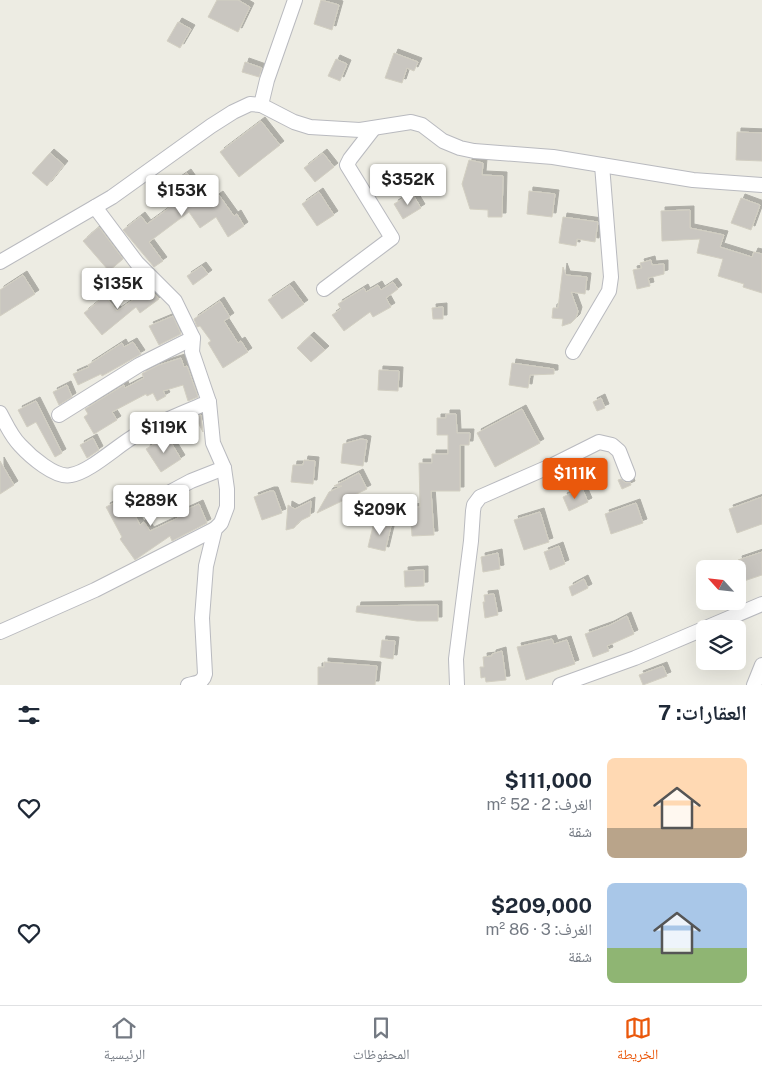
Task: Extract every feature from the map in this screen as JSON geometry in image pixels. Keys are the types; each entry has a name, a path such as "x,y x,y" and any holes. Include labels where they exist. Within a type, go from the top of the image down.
{"street":[{"path":"261,105 266,80 295,0"},
{"path":"0,262 112,197 211,126 250,104 261,105 294,122 310,127 360,130 411,122 422,125 443,141 474,151 552,157 693,180 762,185"},
{"path":"324,289 392,238 347,165 374,128"},
{"path":"573,352 608,291 611,277 602,165"},
{"path":"0,632 95,590 215,529 221,523 226,506 227,489 224,468 214,443 209,402 192,352 193,338 175,300 138,263 94,207"},
{"path":"59,415 139,365 193,338"},
{"path":"0,413 10,432 20,445 57,474 69,476 78,473 136,435 209,402"},
{"path":"457,685 456,659 473,511 474,505 480,497 554,465 599,442 612,445 619,452 628,474"},
{"path":"161,497 191,481 224,468"},
{"path":"188,685 200,682 204,679 205,674 202,618 206,566 215,529"},
{"path":"560,685 635,658 762,604"},
{"path":"754,685 762,664"}],"building":[{"path":"217,0 238,0 250,7 238,32 208,17"},
{"path":"321,0 339,5 332,30 314,24"},
{"path":"178,22 191,29 180,48 167,41"},
{"path":"394,53 418,62 414,71 407,68 402,83 385,78"},
{"path":"336,59 347,64 340,81 328,76"},
{"path":"245,62 262,68 259,77 242,72"},
{"path":"261,121 280,145 239,177 220,152"},
{"path":"737,132 762,133 762,161 736,160"},
{"path":"50,153 64,165 47,186 32,173"},
{"path":"323,153 334,167 315,182 304,168"},
{"path":"469,160 483,163 482,175 503,176 502,217 488,217 488,210 470,209 462,184"},
{"path":"187,173 208,203 219,195 234,216 237,214 244,226 228,237 216,217 200,228 189,212 149,242 163,261 154,267 123,230 141,216 147,224 180,200 170,185"},
{"path":"529,191 555,194 552,217 527,214"},
{"path":"319,192 334,215 317,226 302,204"},
{"path":"412,193 421,208 403,219 394,204"},
{"path":"741,198 760,205 751,230 731,223"},
{"path":"690,210 690,228 724,235 720,247 752,257 754,252 762,254 762,293 743,287 744,284 718,276 723,259 697,253 700,239 662,241 661,211"},
{"path":"563,217 598,222 595,242 577,239 576,246 559,243"},
{"path":"99,227 123,259 109,271 83,241"},
{"path":"651,260 652,265 664,264 664,274 648,278 650,286 637,289 633,270 642,268 640,263"},
{"path":"202,266 208,274 193,285 187,276"},
{"path":"563,267 566,275 587,277 585,294 571,292 578,311 576,318 571,323 562,326 563,319 552,318 553,308 558,308"},
{"path":"23,275 35,294 0,316 0,290"},
{"path":"142,281 159,299 140,313 136,307 102,335 84,313 105,296 117,311 143,293 137,284"},
{"path":"393,282 398,289 386,298 391,307 373,317 370,312 344,331 332,315 341,309 338,304 364,288 366,292 378,285 381,290"},
{"path":"290,285 304,304 282,319 268,300"},
{"path":"220,301 230,317 224,321 238,343 241,341 248,352 223,368 208,343 211,341 200,326 197,327 194,319"},
{"path":"443,307 443,319 433,319 432,308"},
{"path":"173,316 181,334 159,345 149,326"},
{"path":"310,336 325,350 311,362 297,348"},
{"path":"133,342 141,354 102,376 101,374 78,385 73,374 89,367 88,365 122,343 124,347"},
{"path":"181,358 184,367 187,366 198,397 188,401 183,385 163,391 166,396 157,401 153,393 147,396 146,394 112,412 117,420 94,434 84,417 88,414 85,409 124,385 125,388 144,378 143,373 159,365"},
{"path":"512,363 554,369 554,374 530,375 528,388 509,385"},
{"path":"379,370 399,371 398,391 378,390"},
{"path":"67,385 72,397 59,405 53,392"},
{"path":"601,398 605,408 597,411 593,402"},
{"path":"36,401 62,453 55,457 36,422 27,427 18,410"},
{"path":"522,409 540,443 495,467 477,433"},
{"path":"446,414 456,414 457,433 470,433 469,445 460,445 460,491 431,491 434,535 412,536 410,508 420,507 419,463 432,463 432,454 448,454 448,435 437,435 437,418 446,418"},
{"path":"201,415 203,432 195,417"},
{"path":"167,436 181,459 161,472 146,449"},
{"path":"93,438 99,450 87,458 80,445"},
{"path":"361,439 367,440 363,466 341,463 343,444"},
{"path":"304,460 315,461 313,484 291,482 293,465 303,465"},
{"path":"0,461 14,485 0,494"},
{"path":"359,473 367,489 317,513 329,492 342,486 334,486"},
{"path":"621,479 626,483 630,482 631,485 622,489 618,480"},
{"path":"582,488 588,502 569,511 563,497"},
{"path":"274,491 282,513 262,520 254,497"},
{"path":"125,497 140,525 144,522 150,531 178,518 177,514 199,504 207,523 172,541 170,536 135,560 120,539 122,537 106,507"},
{"path":"762,497 762,524 737,533 729,509"},
{"path":"311,501 310,516 300,521 294,528 286,530 288,505 295,509"},
{"path":"636,503 643,523 611,534 605,514"},
{"path":"540,512 549,542 524,550 514,520"},
{"path":"374,522 391,526 385,551 368,547"},
{"path":"559,546 565,564 550,570 544,552"},
{"path":"762,552 762,575 746,580 746,560 738,560"},
{"path":"498,553 500,569 483,572 481,557"},
{"path":"424,570 424,586 405,587 404,571"},
{"path":"584,579 588,588 572,596 569,587"},
{"path":"494,594 498,615 485,618 484,595"},
{"path":"438,605 438,621 417,621 356,612 357,606"},
{"path":"627,616 634,634 607,646 609,651 593,657 585,634 610,625"},
{"path":"552,639 554,644 567,640 575,664 526,680 517,647"},
{"path":"382,640 395,641 393,659 380,657"},
{"path":"502,651 506,680 486,682 485,677 481,678 480,667 484,667 483,657 492,656 492,654"},
{"path":"324,662 377,666 375,685 318,685 318,667 324,667"},
{"path":"663,666 667,676 643,685 639,675"}]}
